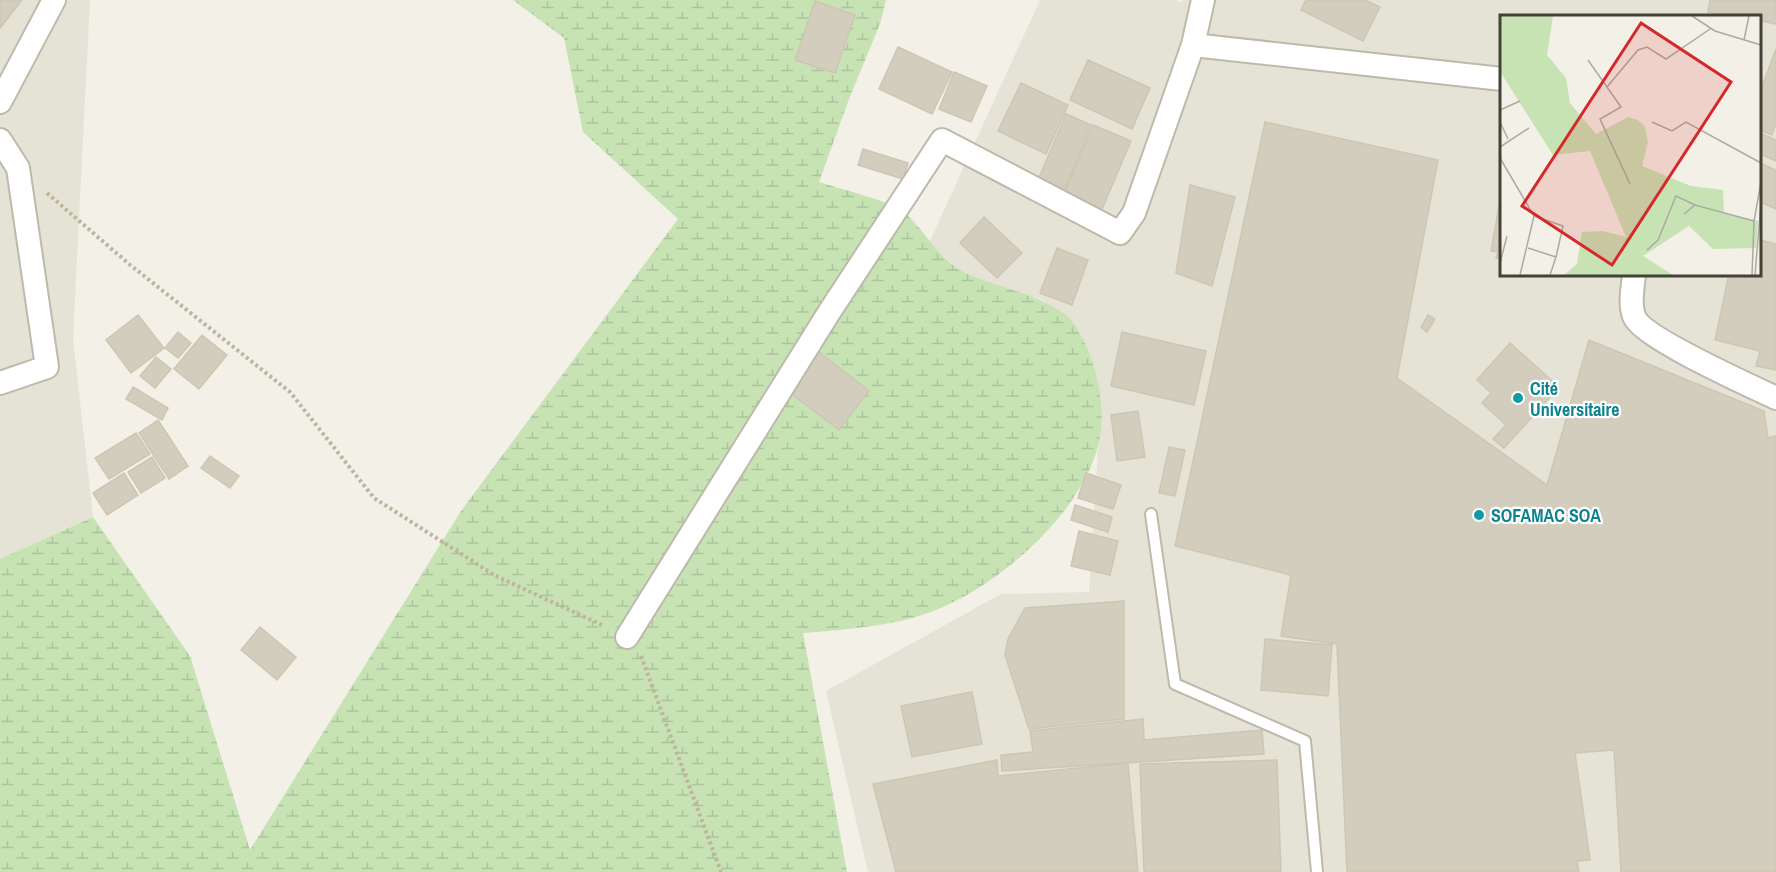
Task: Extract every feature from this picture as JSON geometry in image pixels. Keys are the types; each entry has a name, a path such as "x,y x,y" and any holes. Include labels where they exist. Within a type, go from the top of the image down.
{"street":[{"path":"0,102 54,0"},
{"path":"627,637 828,314 942,140 1120,233 1134,213 1193,45 1203,0"},
{"path":"1193,45 1500,79"},
{"path":"0,140 18,168 47,367 0,383"},
{"path":"1634,276 1634,317 1643,328 1715,369 1776,398"}],"lane":[{"path":"1151,514 1175,684 1305,741 1317,872"}],"path":[{"path":"18,168 129,264 290,392 374,498 494,575 627,637 643,658 721,872"}],"shaded area":[{"path":"0,0 90,0 73,339 93,517 0,559"},
{"path":"1040,0 1176,0 1182,3 1183,0 1776,0 1776,872 868,872 826,691 1001,594 1089,592 1101,403 1092,362 1074,323 1042,300 1000,287 959,270 929,243"}],"green space":[{"path":"513,0 886,0 880,24 849,99 819,182 895,206 909,216 937,250 962,271 1054,307 1075,325 1089,352 1094,368 1102,416 1098,446 1088,472 1073,498 1054,524 1006,569 954,602 928,613 899,621 867,627 803,633 847,872 0,872 0,559 93,517 190,656 250,850 461,511 678,219 583,132 564,38"}],"building":[{"path":"0,0 22,0 0,28"},
{"path":"1306,0 1365,0 1380,7 1363,41 1301,10"},
{"path":"1710,0 1776,0 1776,24 1761,21 1761,15 1726,15 1708,12"},
{"path":"815,1 855,15 835,73 795,60"},
{"path":"898,47 952,72 932,114 879,89"},
{"path":"1776,49 1776,123 1772,135 1761,130 1761,89"},
{"path":"1088,60 1150,88 1132,129 1070,100"},
{"path":"954,72 987,86 971,122 939,109"},
{"path":"1021,83 1068,105 1046,154 998,131"},
{"path":"1066,114 1091,125 1061,198 1035,187"},
{"name":"SOFAMAC SOA","path":"1265,122 1438,160 1397,378 1547,485 1589,340 1764,411 1768,438 1776,436 1776,872 1621,872 1614,750 1575,753 1590,860 1577,861 1579,872 1347,872 1337,644 1281,636 1291,575 1175,546"},
{"path":"1093,125 1131,141 1100,214 1063,197"},
{"path":"1761,133 1776,140 1776,161 1761,154"},
{"path":"863,149 908,163 903,179 858,165"},
{"path":"1761,163 1776,170 1776,209 1761,202"},
{"path":"1190,185 1235,197 1212,286 1176,273"},
{"path":"1500,201 1500,259 1496,258 1498,252 1491,251"},
{"path":"984,217 1022,253 997,278 960,243"},
{"path":"1761,240 1776,244 1776,370 1756,366 1760,351 1715,340 1729,276 1761,276"},
{"path":"1057,248 1088,260 1072,305 1040,293"},
{"path":"138,315 164,348 131,373 106,340"},
{"path":"1428,315 1435,319 1427,332 1421,327"},
{"path":"178,332 191,343 178,358 165,348"},
{"path":"1122,332 1206,351 1194,405 1111,386"},
{"path":"202,335 227,355 199,389 174,369"},
{"name":"Cité Universitaire","path":"1510,343 1559,387 1504,448 1493,439 1506,425 1482,403 1491,393 1477,380"},
{"path":"819,352 869,391 839,430 789,392"},
{"path":"156,357 171,369 155,388 140,376"},
{"path":"133,387 168,408 162,420 126,399"},
{"path":"1138,411 1145,457 1117,461 1111,415"},
{"path":"158,420 188,466 169,479 139,433"},
{"path":"136,433 150,454 109,479 95,458"},
{"path":"1169,447 1185,450 1175,496 1159,493"},
{"path":"210,456 239,476 230,488 201,468"},
{"path":"152,457 165,478 141,493 128,472"},
{"path":"124,473 138,495 107,515 93,493"},
{"path":"1086,473 1121,485 1113,509 1078,498"},
{"path":"1075,505 1112,517 1108,532 1071,520"},
{"path":"1079,531 1118,541 1110,575 1071,566"},
{"path":"1124,601 1124,719 1029,729 1005,655 1008,639 1025,608"},
{"path":"260,627 296,657 277,680 241,650"},
{"path":"1265,639 1332,645 1328,696 1261,690"},
{"path":"972,692 982,744 912,757 901,706"},
{"path":"1143,719 1144,740 1262,730 1264,754 1002,771 1001,755 1033,752 1030,731"},
{"path":"997,760 998,776 1128,763 1138,872 896,872 873,784"},
{"path":"1277,760 1281,872 1144,872 1140,764"}],"place":[{"name":"Cité Universitaire","path":"1518,398"},
{"name":"SOFAMAC SOA","path":"1479,515"}]}
